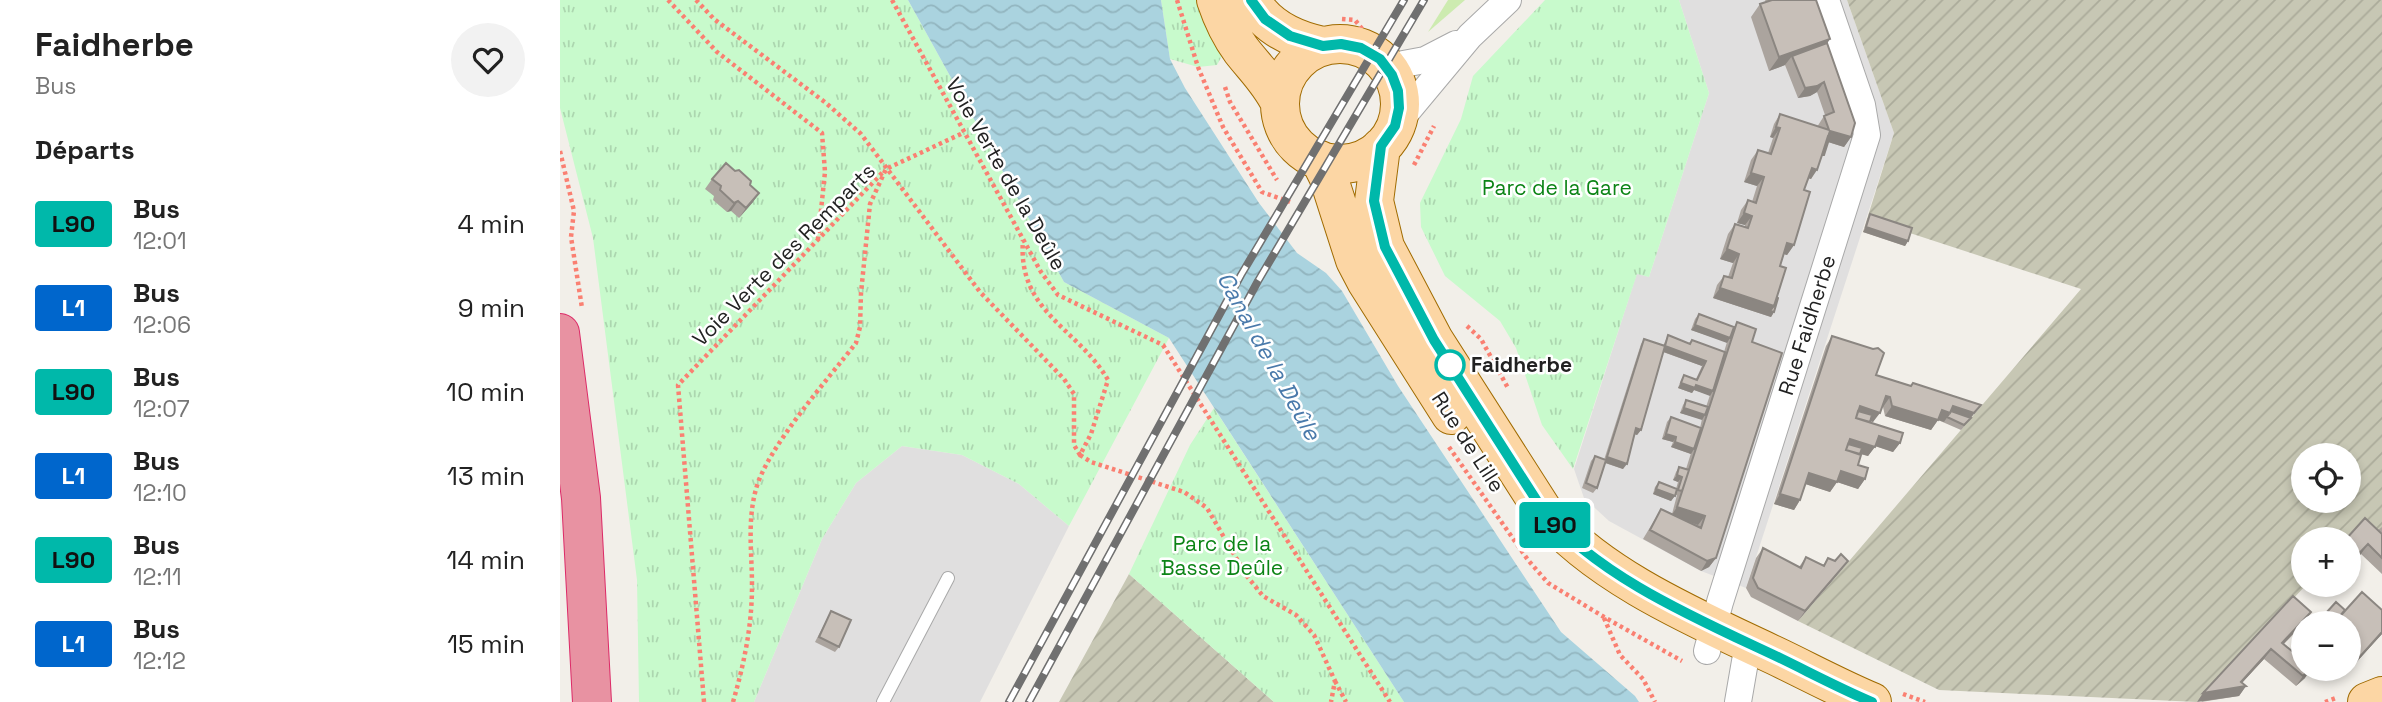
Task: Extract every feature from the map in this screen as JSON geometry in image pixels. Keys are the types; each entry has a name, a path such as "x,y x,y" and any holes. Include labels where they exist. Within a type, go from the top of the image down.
{"highway":[{"path":"560,333 581,498 592,702"}],"main road":[{"path":"1216,0 1239,48 1271,85 1291,138 1304,151 1320,160 1352,162 1368,156 1388,136 1399,100 1396,83 1380,59 1361,48 1341,44 1330,32"},
{"path":"1251,0 1265,19 1297,39 1330,32"},
{"path":"1280,103 1290,72 1330,32"},
{"name":"Rue de Lille","path":"1388,136 1374,201 1391,260 1434,340 1542,509 1557,528 1601,563 1710,638 1743,671 1818,702"},
{"name":"Rue de Lille","path":"1320,160 1328,176 1355,260 1366,281 1539,546 1588,584 1654,624 1710,638"},
{"name":"Rue de Lille","path":"1743,671 1872,702"},
{"path":"2367,702 2382,696"}],"street":[{"path":"1388,136 1470,36 1508,0"},
{"name":"Rue Faidherbe","path":"1710,638 1867,135 1862,105 1826,0"},
{"path":"1387,67 1425,60 1470,36"}],"lane":[{"path":"883,702 947,578"}],"path":[{"path":"668,0 717,52 822,133 825,172 818,240"},
{"path":"696,0 714,19 826,103 862,134 886,169"},
{"name":"Voie Verte de la Deûle","path":"892,0 1041,272 1058,295 1163,345 1390,702"},
{"path":"1177,0 1198,67 1223,127 1262,192 1290,202"},
{"path":"1330,32 1354,20 1366,34"},
{"path":"1226,88 1230,102 1277,180"},
{"path":"1413,167 1434,125"},
{"path":"733,702 744,665 750,627 750,515 757,486 792,426 856,343 860,327 860,293 870,204 886,169 963,133"},
{"name":"Voie Verte des Remparts","path":"704,702 678,384 886,169 980,292 1064,379 1074,394 1074,445 1080,455"},
{"path":"1024,240 1022,260 1034,296 1103,370 1108,380 1091,434 1080,455 1091,462 1184,492 1207,508 1246,575 1263,596 1296,615 1314,635 1346,702"},
{"path":"1443,438 1528,560 1548,583 1646,640"},
{"path":"1604,617 1620,655 1643,679 1655,702"},
{"path":"1331,702 1335,681"}],"shaded area":[{"path":"1679,0 1847,0 1894,133 1746,588 1701,571 1609,521 1584,498 1574,469 1637,273 1649,277 1709,93"},
{"path":"1847,0 2382,0 2382,549 2361,527 2291,527 2291,597 2295,597 2197,702 1939,690 1798,621 2081,289 1867,219 1894,133"},
{"path":"902,446 962,455 1019,484 1069,526 980,702 754,702 822,539 856,483"},
{"path":"1129,574 1274,702 1059,702"}],"green space":[{"path":"560,0 908,0 1064,282 1169,338 1069,526 1019,484 962,455 902,446 856,483 822,539 754,702 639,702 637,580 593,238 560,108"},
{"path":"1161,0 1205,0 1224,52 1217,65 1198,67 1170,59"},
{"path":"1448,0 1465,0 1428,32"},
{"name":"Parc de la Gare","path":"1545,0 1679,0 1709,93 1649,277 1637,274 1573,469 1542,425 1516,348 1500,321 1445,276 1421,227 1420,203 1461,119 1473,76"},
{"name":"Parc de la Basse Deûle","path":"1214,408 1404,702 1274,702 1129,574 1190,445"}],"water":[{"name":"Canal de la Deûle","path":"908,0 1161,0 1170,59 1185,88 1259,203 1297,253 1326,273 1342,291 1398,386 1561,632 1639,702 1404,702 1169,338 1064,282"}],"building":[{"path":"1772,0 1816,0 1830,39 1779,57 1760,4"},
{"path":"1827,43 1855,123 1851,137 1830,131 1817,170 1812,168 1804,190 1810,192 1794,245 1787,243 1780,266 1786,268 1774,306 1720,288 1724,276 1732,278 1739,254 1727,249 1735,224 1748,228 1752,216 1744,213 1748,200 1756,203 1764,177 1751,173 1758,150 1771,154 1780,128 1776,127 1780,114 1829,130 1824,116 1834,112 1824,82 1805,88 1792,56"},
{"path":"1828,136 1830,136 1822,155"},
{"path":"726,163 735,171 739,170 759,193 746,208 738,201 734,203 712,179"},
{"path":"1870,214 1912,228 1908,241 1866,227"},
{"path":"1699,314 1734,327 1730,338 1695,325"},
{"path":"1737,322 1756,329 1752,342 1782,353 1716,558 1707,561 1650,530 1661,509 1701,528 1705,516 1677,507"},
{"path":"1668,335 1690,344 1692,340 1725,352 1713,391 1681,383 1684,375 1697,380 1706,361 1665,346"},
{"path":"1832,336 1873,349 1878,348 1884,353 1876,375 1911,386 1913,383 1981,405 1974,413 1953,406 1950,413 1942,410 1938,420 1892,406 1890,397 1886,396 1880,413 1860,406 1856,418 1903,433 1900,443 1879,436 1875,447 1850,439 1846,450 1861,455 1858,465 1868,468 1865,479 1841,471 1837,482 1809,473 1800,500 1780,494"},
{"path":"1644,339 1665,346 1641,430 1636,428 1627,464 1607,457"},
{"path":"1686,400 1708,407 1705,415 1684,408"},
{"path":"1858,411 1872,415 1870,422 1856,418"},
{"path":"1951,411 1971,418 1964,425 1947,417"},
{"path":"1671,417 1701,428 1694,449 1675,442 1676,437 1666,434"},
{"path":"1848,444 1862,448 1860,454 1846,450"},
{"path":"1595,456 1606,460 1597,488 1586,483"},
{"path":"1679,467 1689,470 1682,491 1678,490 1682,477 1677,475"},
{"path":"1659,482 1677,489 1675,496 1656,489"},
{"path":"2365,518 2382,534 2382,558 2368,544 2361,551 2361,527 2357,527"},
{"path":"1763,548 1801,568 1806,557 1824,566 1828,558 1835,561 1841,554 1848,561 1805,611 1758,588 1753,578"},
{"path":"2361,593 2382,610 2382,632 2361,656 2361,611 2345,611 2357,597 2361,597"},
{"path":"2292,597 2310,611 2291,611 2291,633 2282,643 2291,650 2291,666 2271,649 2241,682 2246,686 2203,693"},
{"path":"2336,602 2345,610 2344,611 2328,611"},
{"path":"831,611 851,620 839,647 819,637"}],"railway":[{"path":"1009,702 1241,275 1404,0"},
{"path":"1029,702 1258,281 1424,0"}],"bus line":[{"name":"L90","path":"1251,0 1265,19 1290,36 1323,46 1341,44 1361,48 1380,59 1392,75 1398,91 1398,117 1390,137 1381,146 1374,201 1385,247 1434,340 1542,509 1557,528 1601,563 1649,592 1748,644 1872,702"}],"place":[{"name":"Faidherbe","path":"1450,365"}]}
